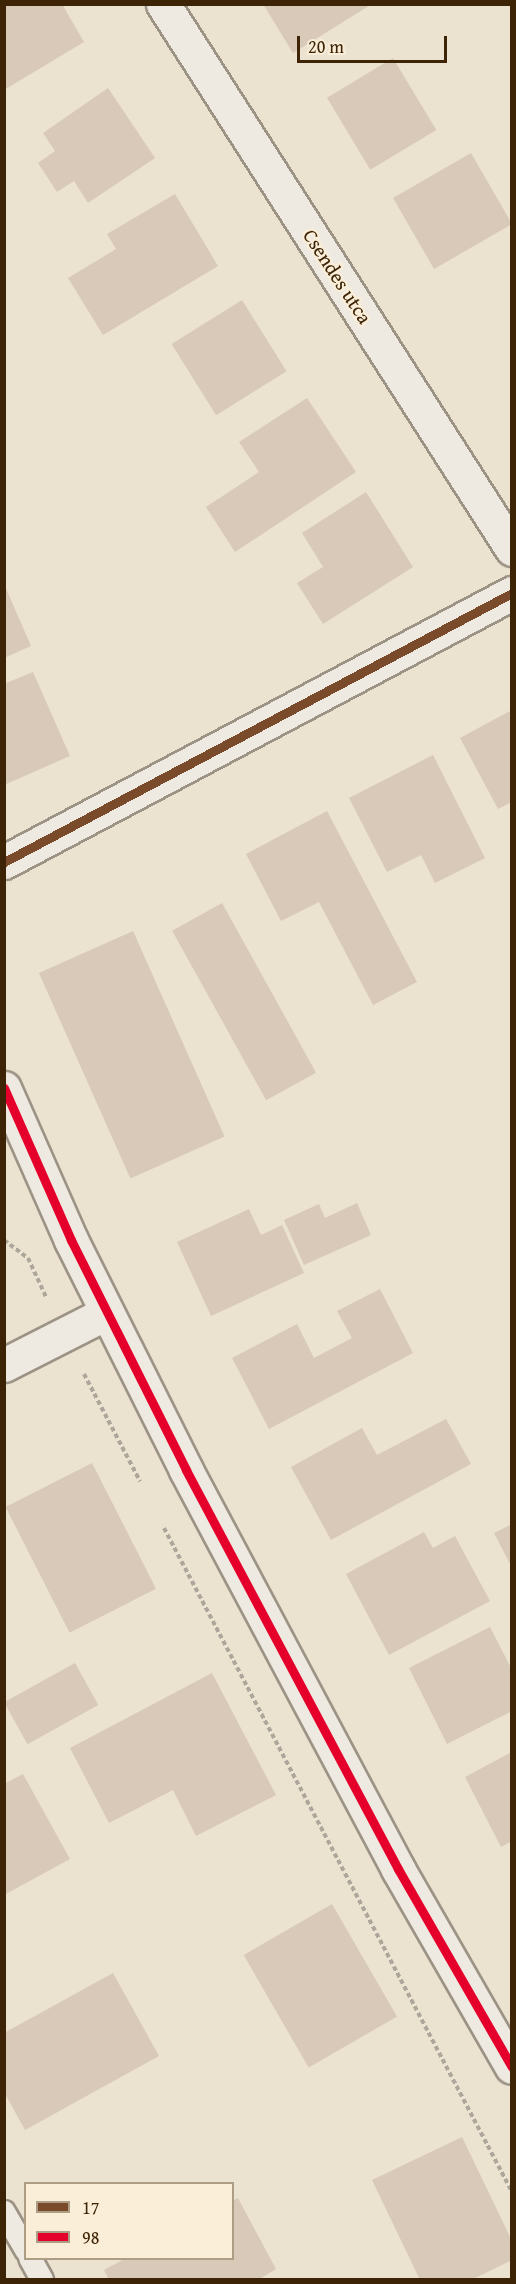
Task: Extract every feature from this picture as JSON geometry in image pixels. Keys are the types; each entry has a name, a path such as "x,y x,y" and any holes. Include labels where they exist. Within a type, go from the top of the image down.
{"street":[{"name":"Csendes utca","path":"163,4 512,549"},
{"path":"4,862 512,593"},
{"path":"4,1088 106,1313 398,1869 512,2067"},
{"path":"4,1365 106,1313"}],"lane":[{"path":"4,2212 24,2247"},
{"path":"31,2260 42,2280"}],"path":[{"path":"4,1240 28,1258 63,1335 146,1494"},
{"path":"158,1515 512,2192"}],"building":[{"path":"4,4 62,4 84,42 4,90"},
{"path":"263,4 372,4 293,53"},
{"path":"393,58 436,130 370,170 327,98"},
{"path":"108,88 155,158 88,203 74,181 57,192 38,163 55,151 43,133"},
{"path":"471,153 512,224 434,269 393,198"},
{"path":"175,194 218,266 103,335 68,278 116,249 107,234"},
{"path":"242,300 287,371 216,415 172,344"},
{"path":"307,398 356,472 235,552 206,507 259,472 239,442"},
{"path":"366,492 413,567 323,624 297,583 323,567 302,533"},
{"path":"4,584 31,646 4,658"},
{"path":"33,672 70,756 4,785 4,684"},
{"path":"512,710 512,802 498,809 460,738"},
{"path":"433,755 485,858 435,883 421,855 387,872 349,798"},
{"path":"327,811 417,982 373,1005 319,902 281,921 246,854"},
{"path":"222,903 316,1073 266,1100 172,931"},
{"path":"133,931 225,1137 130,1178 39,973"},
{"path":"357,1203 371,1235 304,1265 284,1220 319,1204 325,1218"},
{"path":"249,1209 261,1235 282,1225 304,1273 211,1316 177,1242"},
{"path":"380,1289 413,1353 269,1429 232,1358 297,1324 314,1358 352,1338 337,1311"},
{"path":"446,1419 471,1464 331,1540 291,1467 362,1428 377,1455"},
{"path":"92,1463 156,1589 70,1633 6,1507"},
{"path":"512,1524 512,1568 494,1533"},
{"path":"424,1532 433,1548 455,1536 490,1601 389,1655 346,1574"},
{"path":"490,1627 512,1670 512,1711 447,1744 409,1668"},
{"path":"75,1663 98,1705 27,1744 4,1702"},
{"path":"212,1673 276,1795 196,1836 173,1790 109,1823 70,1748"},
{"path":"512,1752 512,1841 501,1847 465,1777"},
{"path":"23,1774 70,1859 4,1895 4,1784"},
{"path":"332,1904 397,2017 309,2068 244,1955"},
{"path":"113,1973 159,2056 25,2130 4,2092 4,2033"},
{"path":"462,2137 512,2241 512,2260 471,2280 420,2280 372,2180"},
{"path":"238,2198 276,2269 258,2280 109,2280 104,2270 122,2260 234,2260 234,2200"}],"transit line":[{"name":"17","path":"4,862 512,593"},
{"name":"98","path":"4,1088 71,1240 186,1470 398,1869 512,2067"}]}
